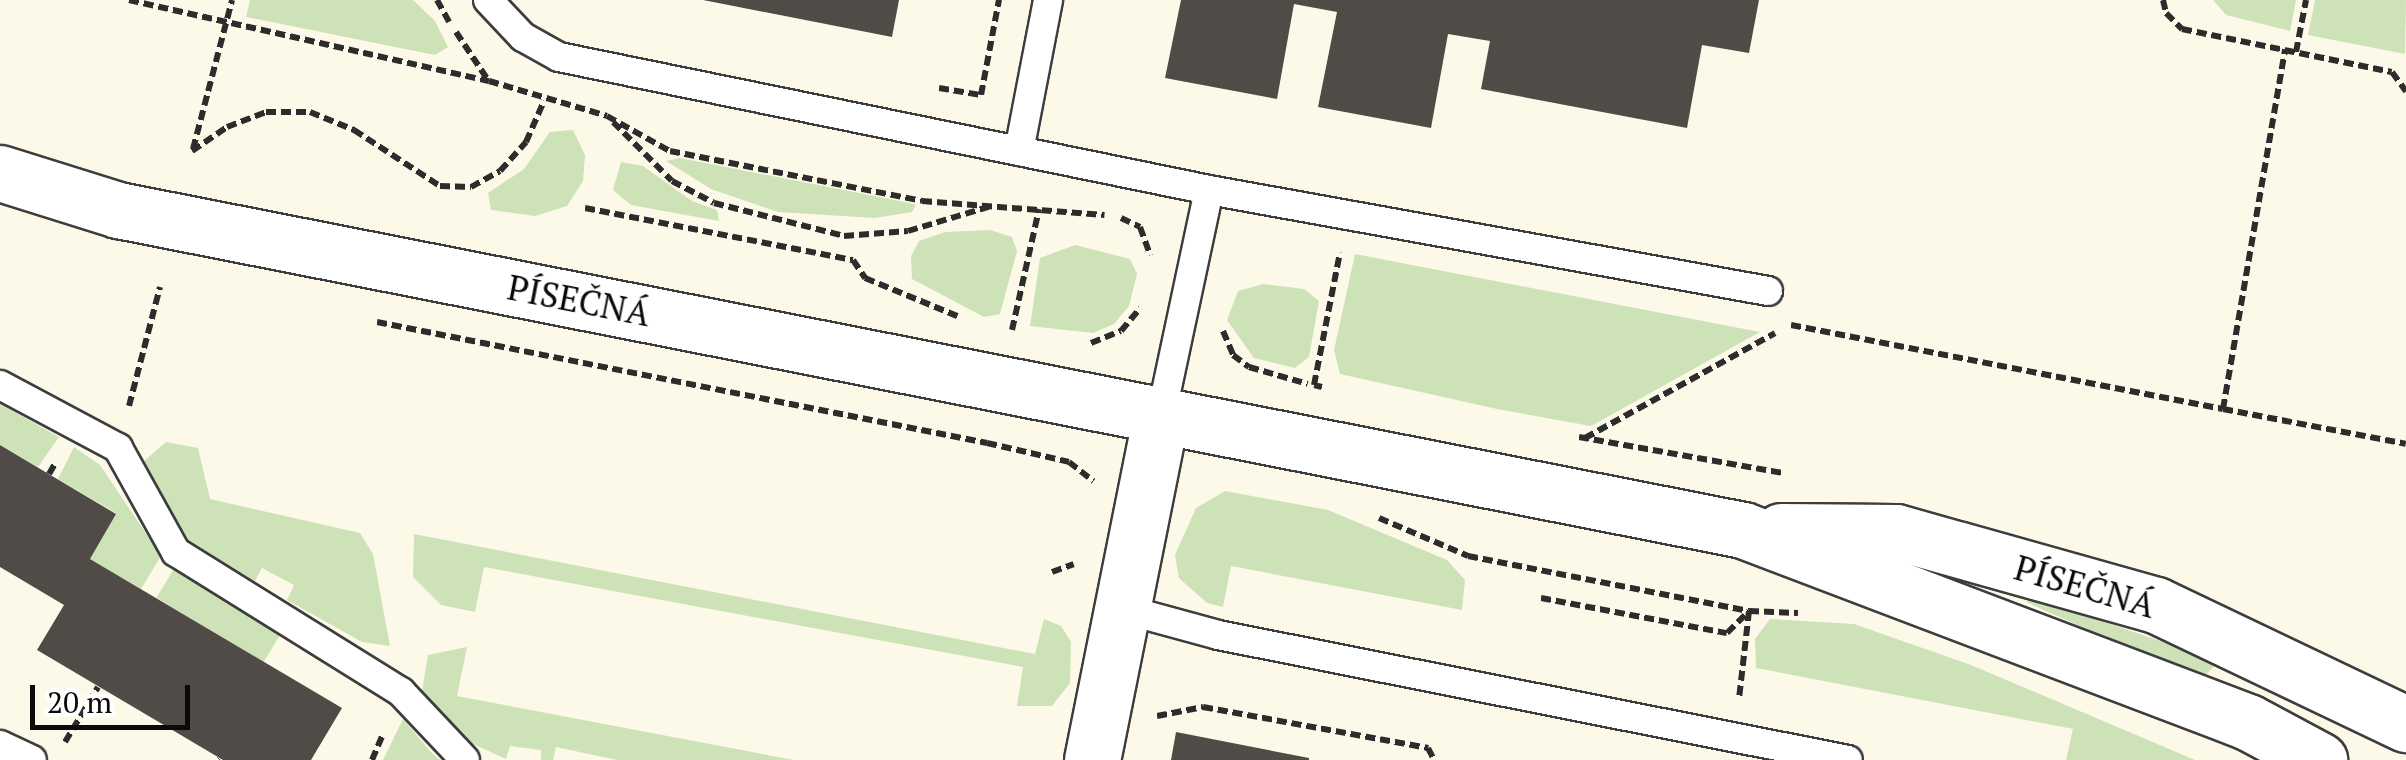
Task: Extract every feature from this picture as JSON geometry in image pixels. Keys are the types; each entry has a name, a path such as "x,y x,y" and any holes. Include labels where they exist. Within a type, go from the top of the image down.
{"street":[{"name":"PÍSEČNÁ","path":"0,173 118,210 1743,530 2248,722 2319,760"},
{"path":"1092,760 1162,416"},
{"name":"PÍSEČNÁ","path":"1743,530 1896,532 2156,605 2406,724"}],"lane":[{"path":"488,0 523,37 559,57 1210,190 1768,292"},
{"path":"1019,151 1048,0"},
{"path":"1162,416 1210,190"},
{"path":"0,385 118,448 176,552 401,692 465,760"},
{"path":"1123,610 1218,635 1848,760"},
{"path":"0,745 32,760"}],"path":[{"path":"129,0 225,24"},
{"path":"232,0 192,151 226,127 266,112 310,112 354,130 440,186 471,187 500,171 526,142 544,100"},
{"path":"428,0 442,11"},
{"path":"437,0 489,81"},
{"path":"922,86 980,95 999,0"},
{"path":"2164,0 2166,13 2182,29 2406,74"},
{"path":"2296,52 2306,0"},
{"path":"2251,247 2285,49"},
{"path":"2392,72 2406,91"},
{"path":"607,116 672,181 714,203 844,236 908,231 994,205"},
{"path":"585,208 853,260 865,278 965,319"},
{"path":"153,274 172,278"},
{"path":"118,448 160,286"},
{"path":"1078,343 1121,331 1144,294"},
{"path":"360,318 1070,462 1100,491"},
{"path":"1585,438 1789,325"},
{"path":"996,329 1030,336"},
{"path":"2223,409 2406,444"},
{"path":"1368,513 1468,556 1749,611 1736,738"},
{"path":"1052,572 1082,560"},
{"path":"1542,598 1727,633"},
{"path":"54,760 98,687"},
{"path":"1156,716 1202,707 1428,748 1434,760"}],"green space":[{"path":"250,0 413,0 435,21 448,47 435,55 246,17"},
{"path":"2213,0 2296,0 2290,31 2226,15"},
{"path":"2315,0 2406,0 2405,54 2308,35"},
{"path":"573,130 585,155 583,181 567,206 535,216 491,210 488,193 524,169 550,132"},
{"path":"680,158 916,205 912,212 875,218 778,212 711,189 666,161"},
{"path":"621,162 643,166 692,201 717,210 719,221 631,205 613,190"},
{"path":"990,230 1012,237 1017,251 1000,314 984,317 912,279 911,256 919,241 945,232"},
{"path":"1075,245 1130,259 1137,274 1129,306 1114,324 1093,333 1030,326 1040,258"},
{"path":"1355,254 1760,332 1591,426 1497,409 1340,374 1334,350"},
{"path":"1263,284 1304,289 1319,301 1309,357 1295,368 1254,358 1227,320 1238,291"},
{"path":"0,404 59,437 38,467 0,445"},
{"path":"166,442 198,448 210,499 360,533 373,554 390,646 362,642 287,600 294,585 262,568 255,581 188,540 145,475 143,462"},
{"path":"74,447 100,465 161,556 141,589 90,559 116,513 58,479"},
{"path":"1225,491 1328,510 1447,560 1465,580 1462,610 1231,566 1223,607 1207,603 1179,578 1175,555 1196,508"},
{"path":"414,534 1035,654 1044,619 1061,626 1071,642 1070,683 1052,706 1017,706 1023,667 484,567 475,612 441,605 413,577"},
{"path":"175,567 282,631 264,662 156,598"},
{"path":"2037,599 2219,661 2203,678 2182,672 2026,602"},
{"path":"1770,619 1854,624 1971,665 2195,760 2066,760 2073,729 1756,668 1755,639"},
{"path":"467,647 457,696 794,760 617,760 556,747 553,760 541,760 541,750 510,746 506,759 449,733 422,691 428,655"},
{"path":"403,719 430,751 440,760 383,760"}],"building":[{"path":"703,0 899,0 892,37"},
{"path":"1181,0 1759,0 1749,53 1702,45 1687,128 1481,89 1490,41 1448,34 1431,128 1318,107 1337,12 1294,4 1277,99 1165,78"},
{"path":"0,445 116,514 90,559 342,708 311,760 223,760 37,650 64,605 0,567"},
{"path":"1176,732 1309,758 1309,760 1171,760"}]}
